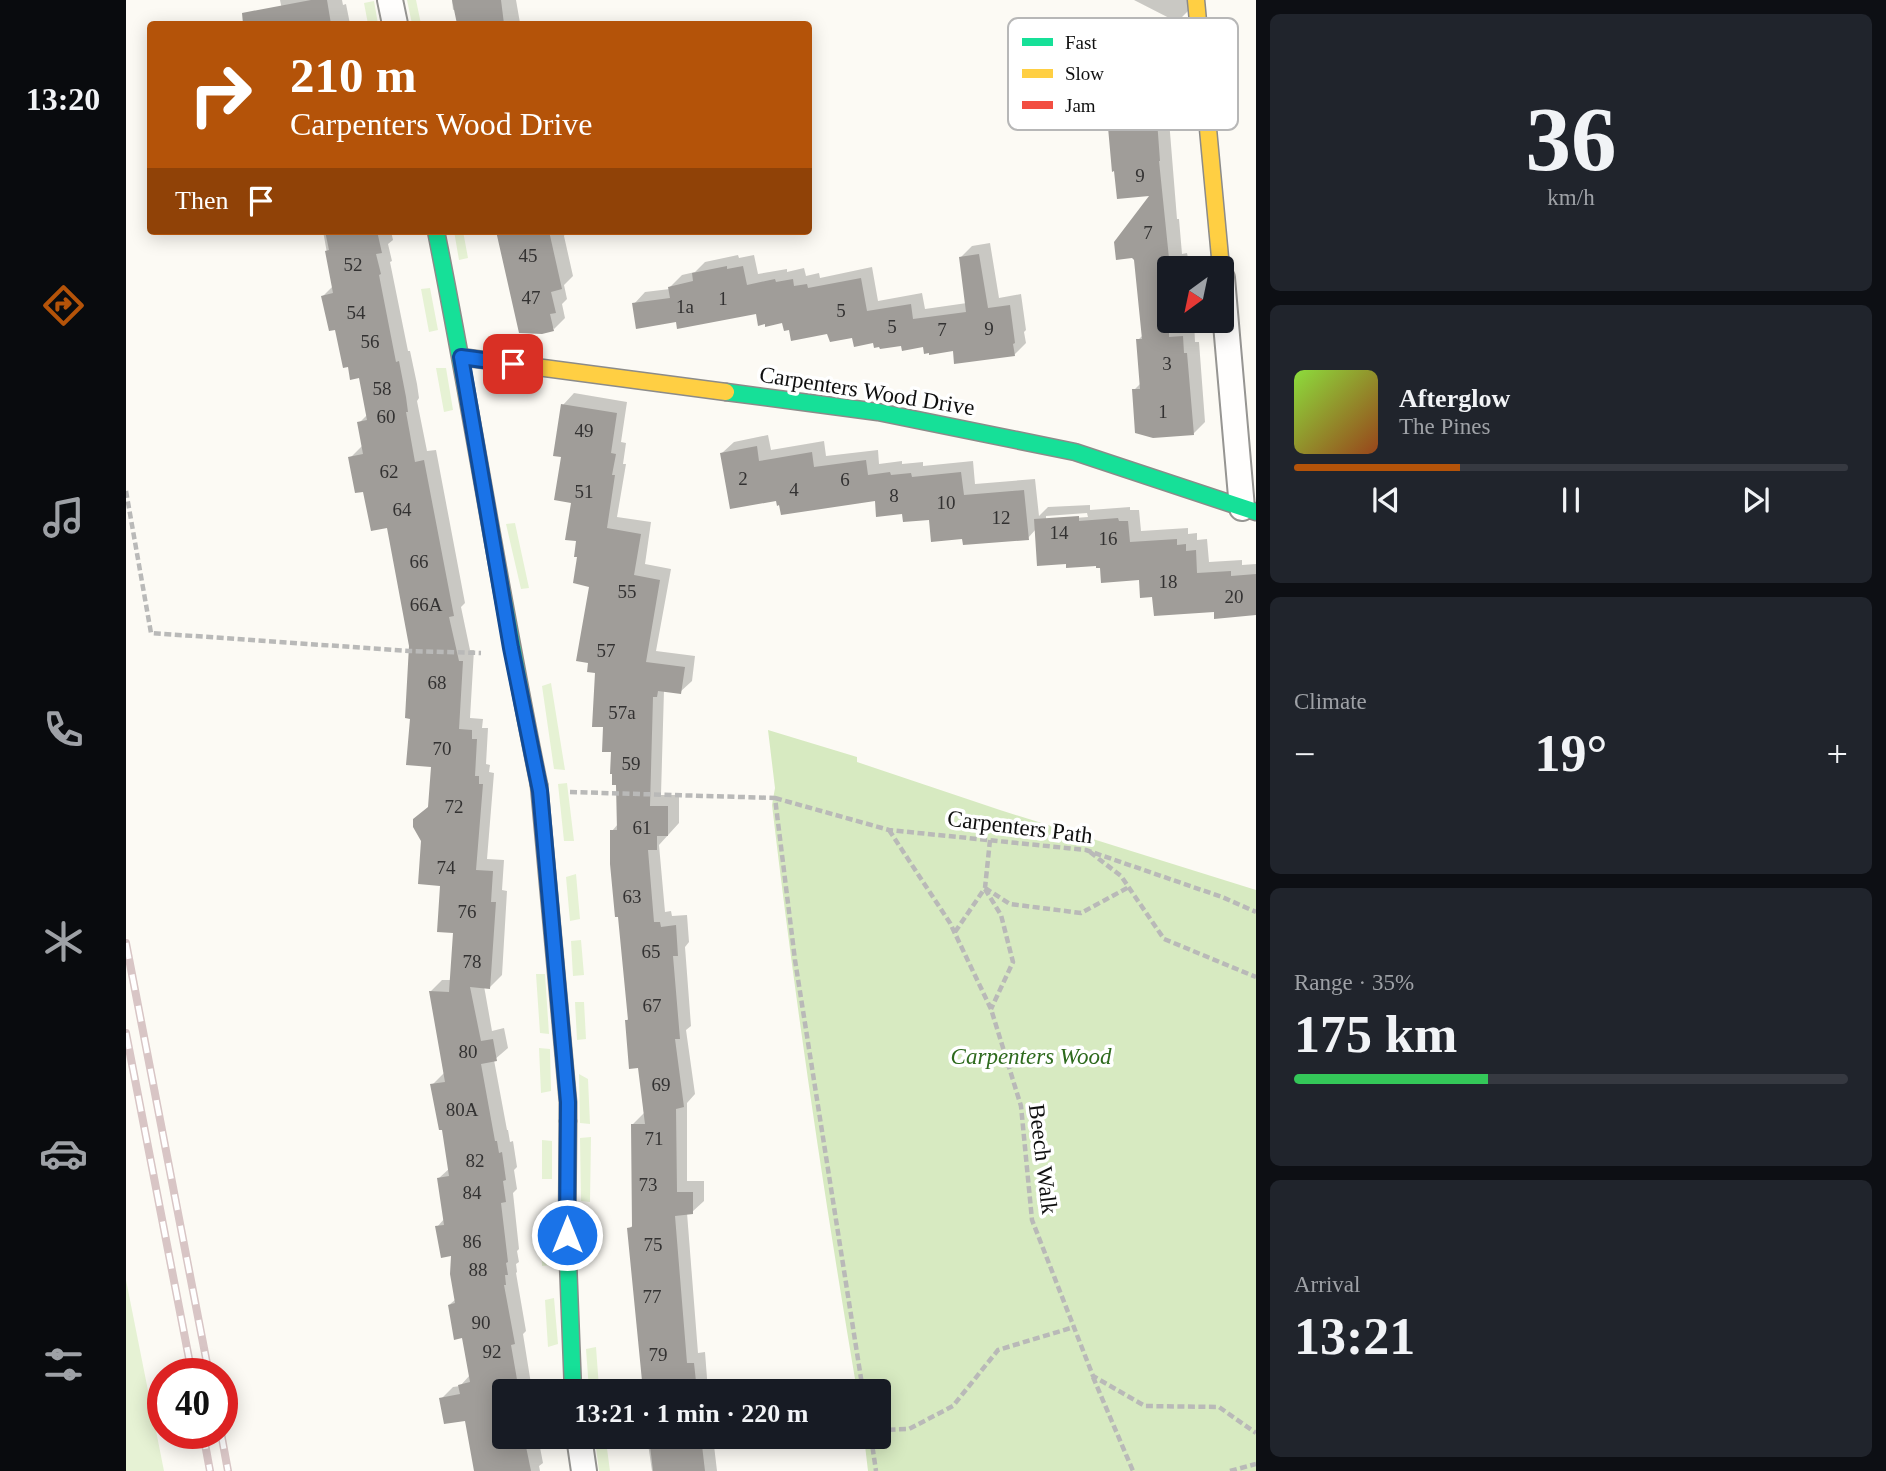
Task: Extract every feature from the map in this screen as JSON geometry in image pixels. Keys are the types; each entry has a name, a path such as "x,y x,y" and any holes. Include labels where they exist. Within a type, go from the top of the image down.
{"street":[{"path":"390,0 394,21"},
{"path":"1196,0 1198,18"},
{"path":"1208,130 1220,256"},
{"path":"437,235 461,357 511,648 540,791 568,1102 567,1235 573,1379"},
{"path":"1228,333 1249,510"},
{"name":"Carpenters Wood Drive","path":"461,357 878,412 1075,452 1249,510"},
{"path":"581,1449 584,1471"}],"path":[{"path":"126,491 151,633 409,651 488,654 511,648"},
{"name":"Carpenters Path","path":"540,791 775,798 888,830 1086,850 1222,897 1256,912"},
{"path":"775,798 795,960 861,1379"},
{"name":"Beech Walk","path":"888,830 955,932 991,1009 1021,1106 1031,1220 1133,1471"},
{"path":"955,932 985,888 990,840"},
{"path":"1086,850 1121,876 1164,939 1256,977"},
{"path":"985,888 1010,904 1081,914 1129,887"},
{"path":"985,888 1000,915 1013,962 991,1009"},
{"path":"891,1430 909,1429 953,1406 998,1350 1074,1327"},
{"path":"1093,1376 1145,1406 1219,1407 1256,1433"},
{"path":"873,1449 876,1471"},
{"path":"1230,1471 1256,1464"}],"green space":[{"path":"407,0 416,0 420,21 411,21"},
{"path":"374,1 377,21 367,21 364,3"},
{"path":"455,235 464,235 468,258 459,260"},
{"path":"430,288 438,330 429,332 421,289"},
{"path":"436,368 446,368 453,410 444,412"},
{"path":"515,523 529,588 521,589 506,524"},
{"path":"551,683 565,770 554,769 542,686"},
{"name":"Carpenters Wood","path":"768,730 857,757 857,762 1000,810 1256,890 1256,1471 868,1471 865,1449 891,1449 891,1379 855,1379 790,952 772,805 775,788"},
{"path":"567,783 574,841 564,841 558,784"},
{"path":"576,874 580,919 570,921 566,877"},
{"path":"581,940 584,975 573,976 571,941"},
{"path":"536,974 545,974 549,1034 540,1033"},
{"path":"575,1002 584,1002 586,1039 577,1040"},
{"path":"539,1048 550,1049 551,1091 541,1093"},
{"path":"579,1074 588,1079 590,1124 580,1123"},
{"path":"591,1137 590,1202 581,1201 580,1138"},
{"path":"542,1140 552,1141 552,1179 542,1179"},
{"path":"541,1217 552,1218 552,1265 542,1266"},
{"path":"126,1280 147,1386 147,1449 160,1449 164,1471 126,1471"},
{"path":"554,1298 558,1344 548,1347 545,1300"},
{"path":"596,1347 598,1379 588,1379 586,1349"},
{"path":"596,1449 607,1449 610,1471 599,1471"}],"building":[{"path":"311,0 327,0 330,21 243,21 242,13"},
{"path":"452,0 501,0 504,21 456,21"},
{"path":"1108,130 1158,130 1169,256 1157,256 1157,333 1169,333 1169,337 1183,336 1194,435 1153,438 1135,433 1132,389 1140,389 1136,339 1142,339 1134,260 1116,260 1114,242 1149,196 1117,199 1114,171 1112,172"},
{"path":"326,235 378,235 382,253 376,254 381,274 379,275 396,362 399,361 406,397 415,462 424,460 454,616 449,617 459,661 463,661 459,729 472,730 472,739 477,739 475,776 479,776 479,784 483,784 476,870 493,871 491,902 496,902 490,989 470,987 481,1041 493,1039 497,1061 481,1064 495,1141 499,1153 502,1152 506,1180 503,1181 506,1202 501,1203 508,1262 508,1275 505,1275 504,1285 515,1344 511,1345 517,1379 492,1379 492,1449 526,1449 531,1471 474,1471 465,1421 444,1424 439,1398 460,1394 458,1385 470,1382 462,1338 454,1340 448,1305 455,1303 450,1274 451,1256 441,1258 435,1226 444,1225 437,1178 449,1176 442,1130 439,1130 430,1084 445,1082 429,991 449,992 453,933 437,932 440,886 418,884 421,841 413,827 413,819 428,807 431,767 406,765 410,719 405,718 409,646 387,528 371,531 363,492 355,493 348,457 363,454 357,422 367,420 359,378 350,380 348,367 343,368 335,330 329,331 321,296 333,293 325,251 329,250"},
{"path":"497,235 550,235 562,289 551,292 556,313 550,314 554,331 542,334 519,333"},
{"path":"979,254 988,308 1010,305 1015,356 954,364 953,351 929,355 924,354 923,347 902,351 901,346 874,348 873,343 854,347 852,338 830,342 827,334 791,341 789,330 784,331 782,323 758,326 756,314 677,329 676,322 636,329 632,303 670,298 668,287 693,281 692,273 727,266 727,269 743,266 747,285 775,279 776,282 793,279 794,286 807,284 808,288 861,278 867,311 911,304 913,319 966,312 959,257"},
{"path":"561,404 617,413 611,453 616,454 612,475 615,475 607,528 641,534 634,575 660,580 646,662 685,667 681,694 658,691 657,697 653,697 650,806 668,806 668,836 657,836 657,850 648,850 654,922 660,922 661,927 676,925 678,956 673,956 680,1039 675,1039 684,1107 676,1109 677,1192 693,1192 693,1214 675,1216 687,1363 694,1363 696,1379 642,1379 627,1228 632,1227 631,1124 645,1124 638,1068 629,1069 625,1020 628,1020 610,864 610,830 617,830 616,785 612,785 610,774 611,752 602,752 603,727 592,727 595,673 587,672 588,663 576,661 589,587 573,583 577,557 574,557 576,541 565,540 571,503 554,500 561,457 553,456"},
{"path":"757,446 759,461 812,452 814,467 866,460 868,475 890,472 891,475 911,473 912,477 961,472 964,495 1024,490 1029,540 963,545 962,539 931,542 929,520 903,522 902,514 876,517 875,501 781,515 776,501 730,509 720,453"},
{"path":"1079,516 1079,521 1118,518 1119,521 1128,521 1130,542 1177,539 1177,545 1186,544 1186,551 1196,550 1197,573 1231,571 1231,576 1256,574 1256,615 1214,619 1214,612 1154,616 1152,597 1140,598 1139,580 1101,583 1100,568 1096,566 1037,566 1034,519"},
{"path":"650,1449 702,1449 705,1471 653,1471"}],"railway":[{"path":"126,943 206,1358"},
{"path":"126,1033 189,1358"},
{"path":"206,1449 210,1471"},
{"path":"224,1449 228,1471"}],"traffic: fast":[{"path":"437,235 539,785"},
{"path":"726,392 878,412 1075,452 1256,512"},
{"path":"568,1121 567,1235 573,1379"}],"traffic: slow":[{"path":"1196,0 1198,18"},
{"path":"1208,130 1220,256"},
{"path":"461,357 726,392"}],"traffic: jam":[{"path":"539,785 568,1121"}],"route":[{"path":"513,364 461,357 511,648 540,791 568,1102 567,1235"}]}
